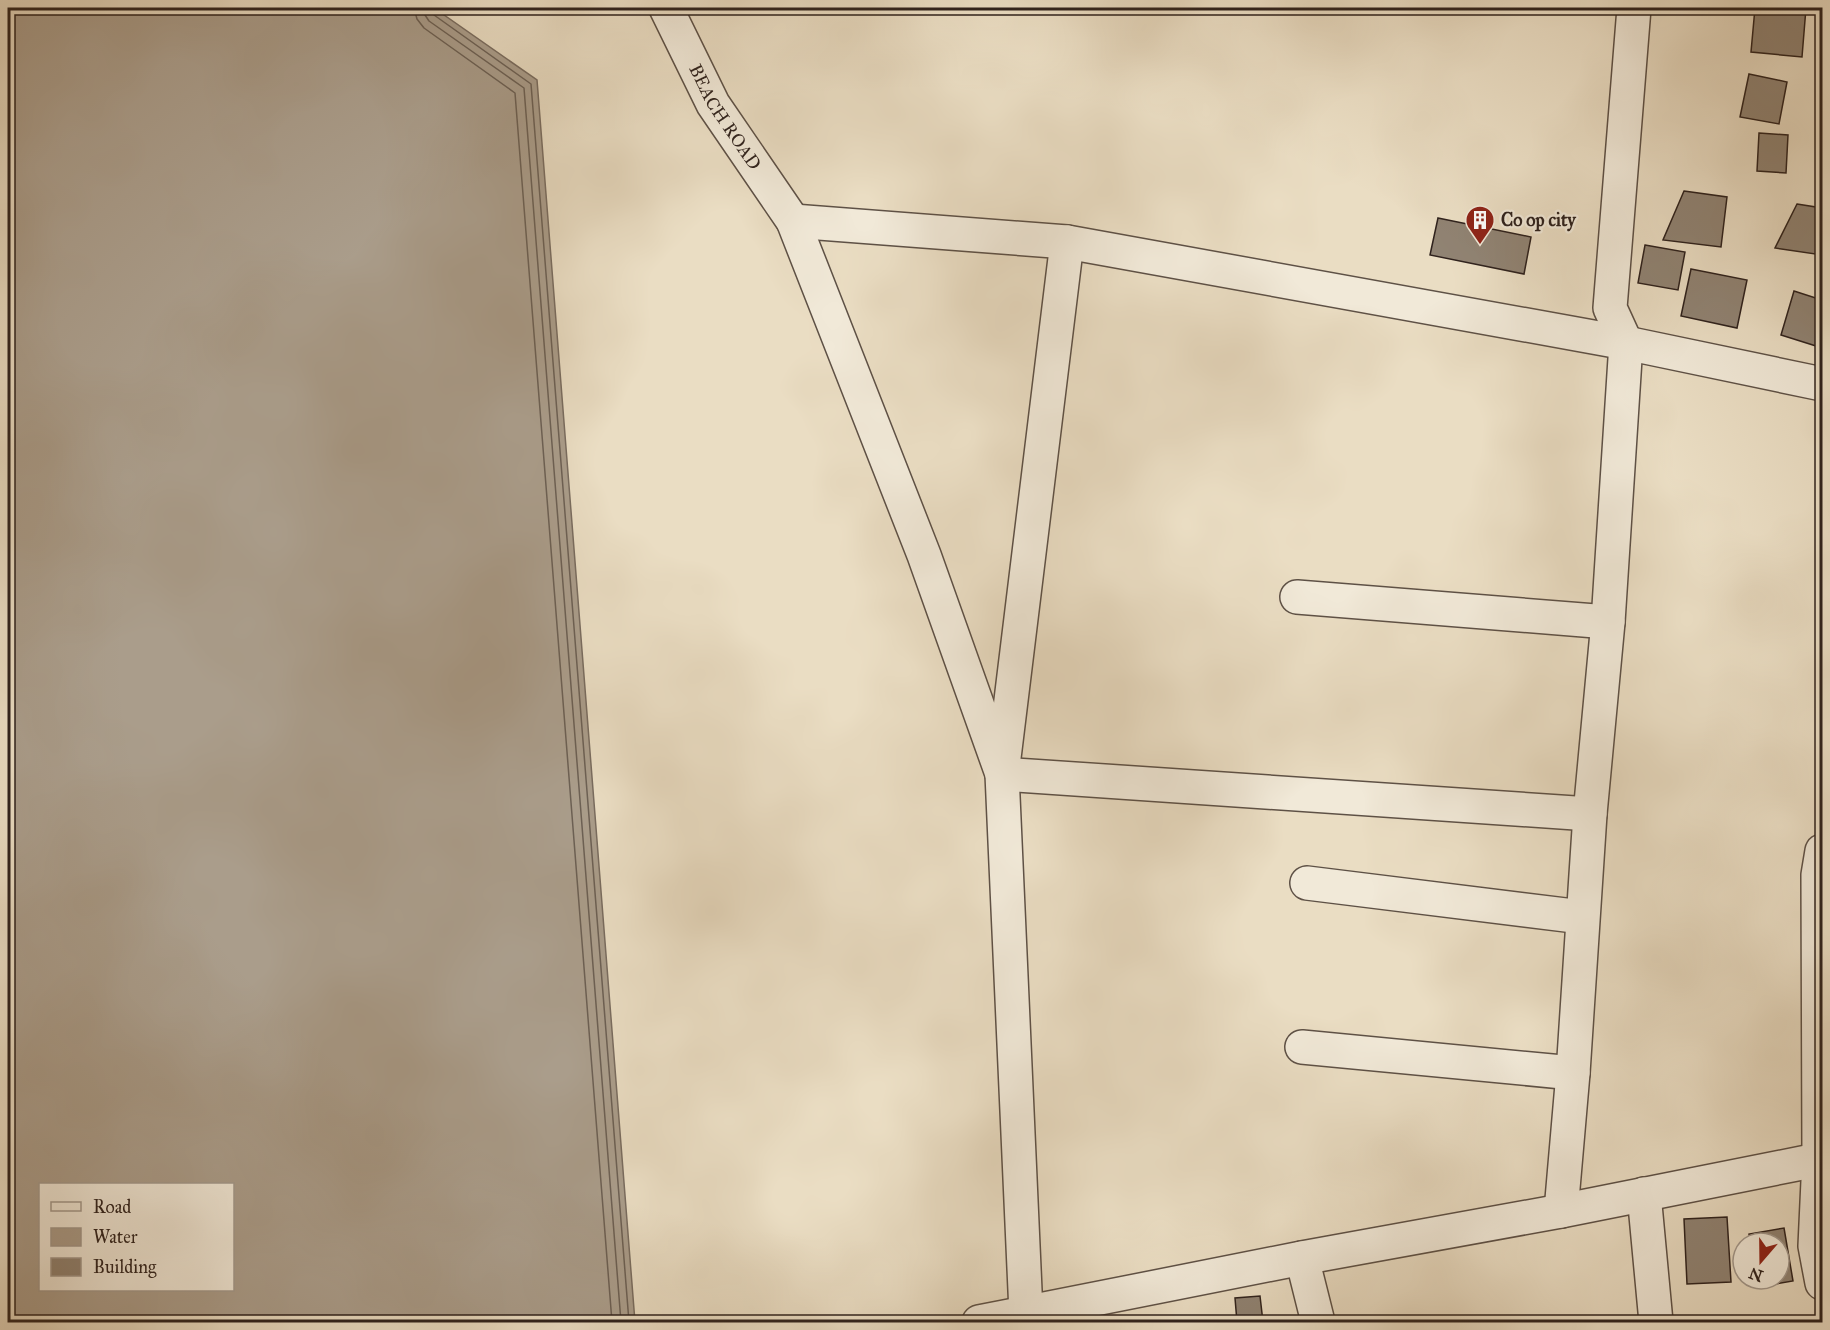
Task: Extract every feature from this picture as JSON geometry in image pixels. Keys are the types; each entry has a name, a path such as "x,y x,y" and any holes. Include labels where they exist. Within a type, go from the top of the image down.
{"street":[{"name":"BEACH ROAD","path":"666,8 713,104 793,221 924,555 1002,774"},
{"path":"1561,1211 1573,1073 1590,814 1608,622 1626,343 1610,308 1634,8"},
{"path":"793,221 1067,242 1626,343 1822,384"},
{"path":"1026,1313 1002,774 1067,242"},
{"path":"1298,597 1608,622"},
{"path":"1002,774 1590,814"},
{"path":"1822,851 1818,875 1821,1159 1815,1246 1822,1282"},
{"path":"1307,883 1582,917"},
{"path":"1302,1047 1573,1073"},
{"path":"979,1322 1821,1159"},
{"path":"1644,1194 1656,1323"},
{"path":"1302,1258 1318,1323"}],"water":[{"path":"8,8 434,8 537,80 635,1322 8,1322"}],"building":[{"path":"1755,8 1806,8 1802,57 1751,52"},
{"path":"1749,74 1787,82 1779,124 1740,117"},
{"path":"1759,133 1788,135 1786,173 1757,171"},
{"path":"1684,191 1727,197 1721,247 1663,240"},
{"path":"1797,204 1822,208 1822,255 1775,248"},
{"name":"Co op city","path":"1438,218 1531,237 1524,274 1430,255"},
{"path":"1645,245 1685,252 1678,290 1638,283"},
{"path":"1691,269 1747,280 1737,328 1681,316"},
{"path":"1794,291 1822,300 1822,322 1816,346 1781,335"},
{"path":"1727,1217 1731,1282 1687,1284 1684,1219"},
{"path":"1784,1228 1785,1231 1766,1231"},
{"path":"1260,1296 1263,1322 1237,1322 1235,1298"}],"place":[{"name":"Co op city","path":"1480,246"}]}
